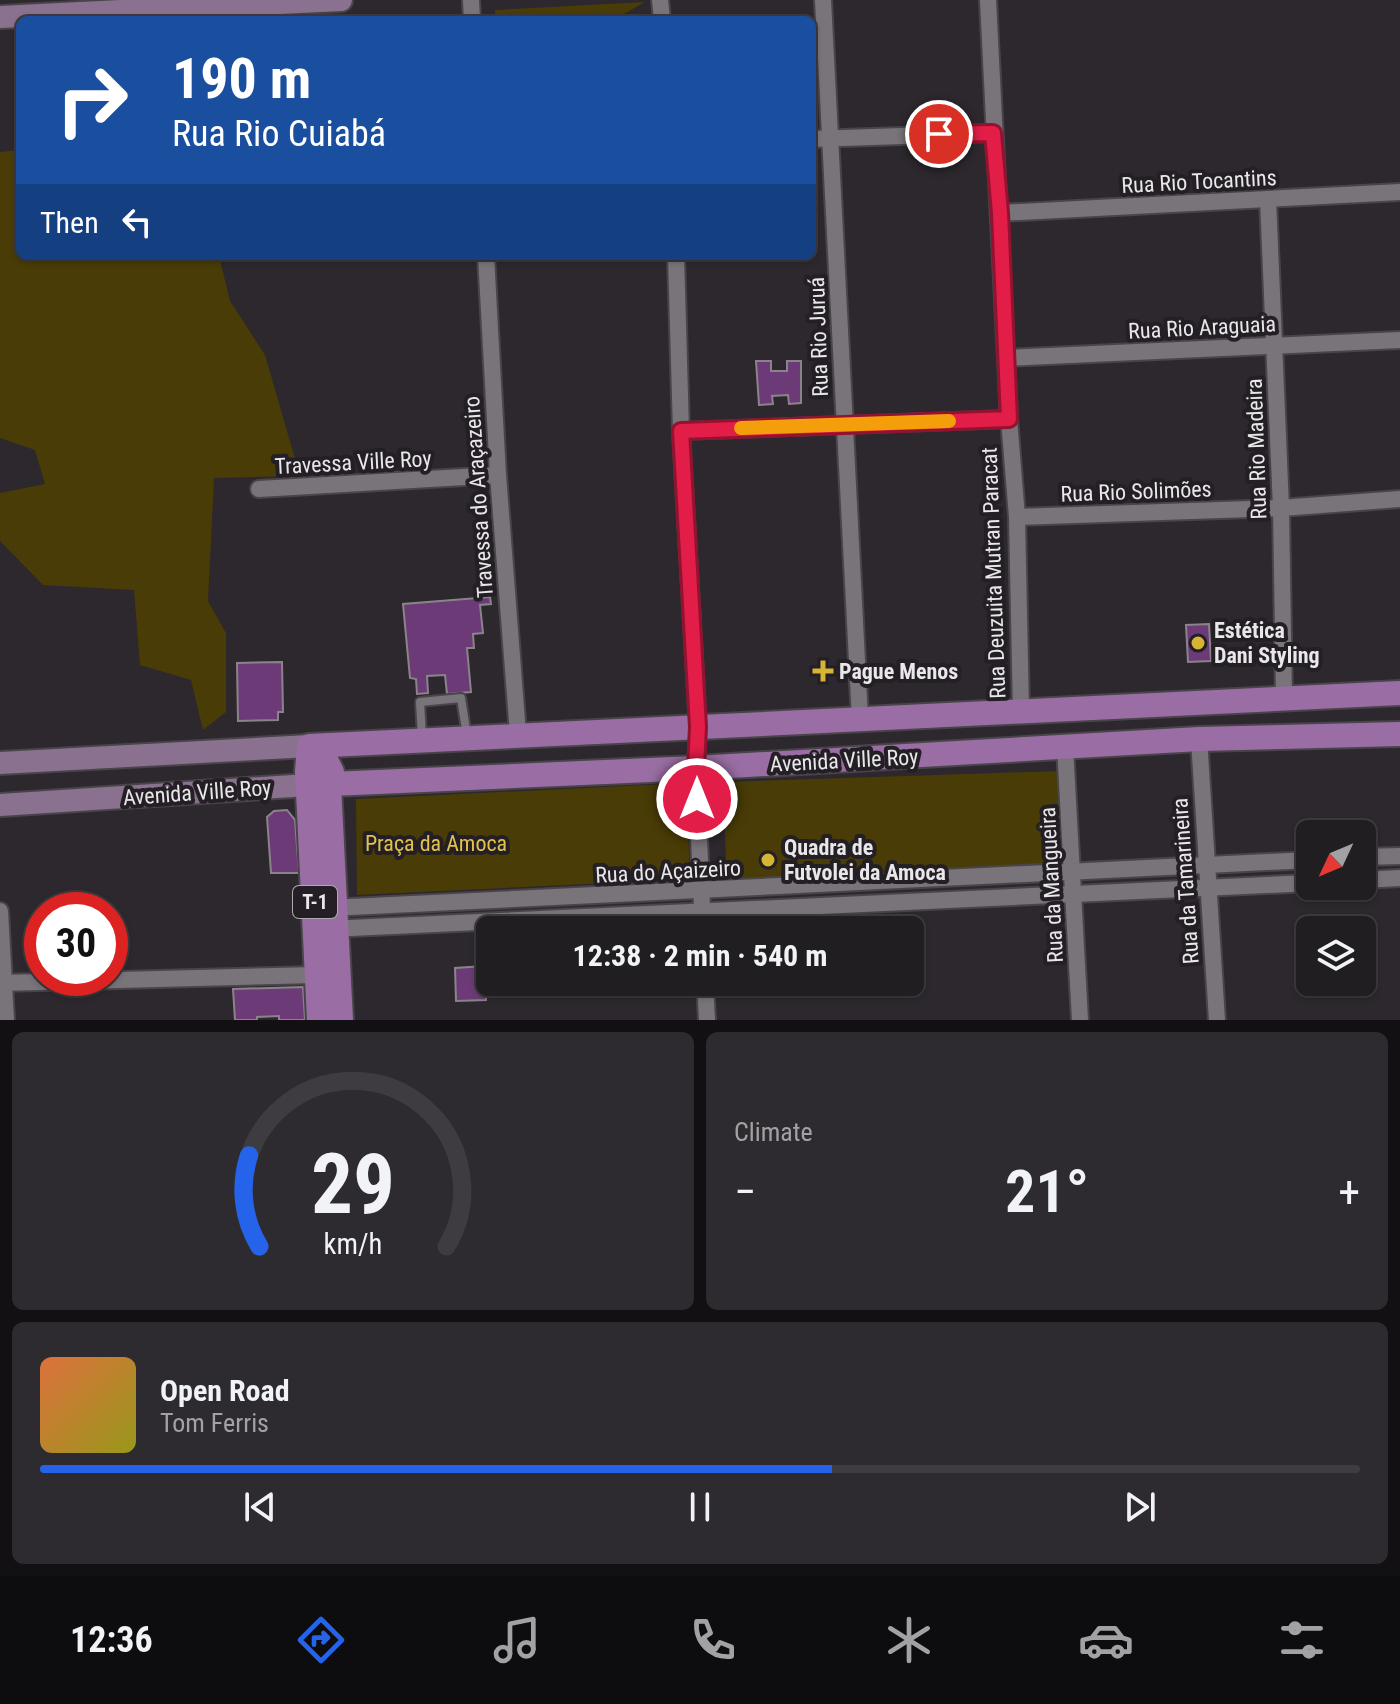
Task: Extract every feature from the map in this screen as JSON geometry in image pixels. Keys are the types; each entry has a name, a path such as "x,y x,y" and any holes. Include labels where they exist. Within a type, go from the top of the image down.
{"main road":[{"path":"20,16 341,0"},
{"name":"Avenida Ville Roy","path":"0,763 518,734 1400,693"},
{"name":"Avenida Ville Roy","path":"0,805 318,785 696,768 1199,739 1400,734"},
{"path":"314,746 332,772 318,785"},
{"name":"T-1","path":"318,785 326,918 341,1020"},
{"name":"T-1","path":"319,1020 316,975 326,918"}],"street":[{"name":"Rua Rio Juruá","path":"823,0 860,719"},
{"name":"Rua Deuzuita Mutran Paracat","path":"988,0 1009,419 1017,517 1021,713"},
{"path":"816,139 993,133"},
{"name":"Rua Rio Tocantins","path":"1000,213 1400,192"},
{"name":"Rua Rio Madeira","path":"1268,199 1281,508 1284,698"},
{"name":"Travessa do Araçazeiro","path":"486,260 498,475 518,734"},
{"path":"676,260 681,431 698,727 696,768 703,916"},
{"name":"Rua Rio Araguaia","path":"1006,358 1400,340"},
{"path":"681,431 1009,419"},
{"name":"Travessa Ville Roy","path":"259,489 498,475"},
{"name":"Rua Rio Solimões","path":"1017,517 1281,508 1400,499"},
{"name":"Rua da Tamarineira","path":"1199,739 1217,1020"},
{"name":"Rua da Mangueira","path":"1065,747 1080,1020"},
{"path":"1376,857 1400,856"},
{"name":"Rua do Açaizeiro","path":"326,918 1072,870 1296,861"},
{"path":"1376,879 1400,878"},
{"name":"Rua do Açaizeiro","path":"782,916 1073,894 1296,884"},
{"path":"0,911 6,1020"},
{"name":"Rua do Açaizeiro","path":"326,918 476,920"},
{"path":"2,983 316,975"},
{"path":"706,996 707,1020"}],"lane":[{"path":"422,740 420,702 461,698 467,737"}],"green space":[{"path":"645,2 620,16 495,16 495,10"},
{"path":"16,150 16,260 220,260 230,301 265,355 300,476 214,478 208,601 226,633 226,712 203,730 191,680 140,665 134,590 43,585 0,541 0,493 45,484 35,450 0,438 0,152"},
{"path":"1059,771 1062,865 727,885 723,782"},
{"name":"Praça da Amoca","path":"686,783 690,879 357,895 356,799"}],"building":[{"path":"756,361 771,361 771,371 787,371 787,361 801,361 801,403 789,404 788,395 772,396 773,404 759,405"},
{"path":"490,597 491,604 480,605 483,633 473,634 474,648 467,648 471,692 447,694 445,675 427,676 428,693 417,694 416,679 410,678 403,604"},
{"name":"Estética Dani Styling","path":"1209,624 1211,661 1188,662 1186,625"},
{"path":"282,662 283,712 278,712 278,720 238,721 237,663"},
{"path":"287,810 295,820 299,873 271,873 267,817 274,811"},
{"path":"476,967 476,996 486,996 486,1000 456,1001 455,968"},
{"path":"303,987 305,1020 279,1020 279,1016 235,1020 233,989"}],"slow traffic":[{"path":"741,428 949,421"}],"place":[{"name":"Estética Dani Styling","path":"1198,643"},
{"name":"Pague Menos","path":"823,671"},
{"name":"Quadra de Futvolei da Amoca","path":"768,860"}],"route":[{"path":"697,799 698,727 681,431 1009,419 1000,213 993,133 939,134"}]}
